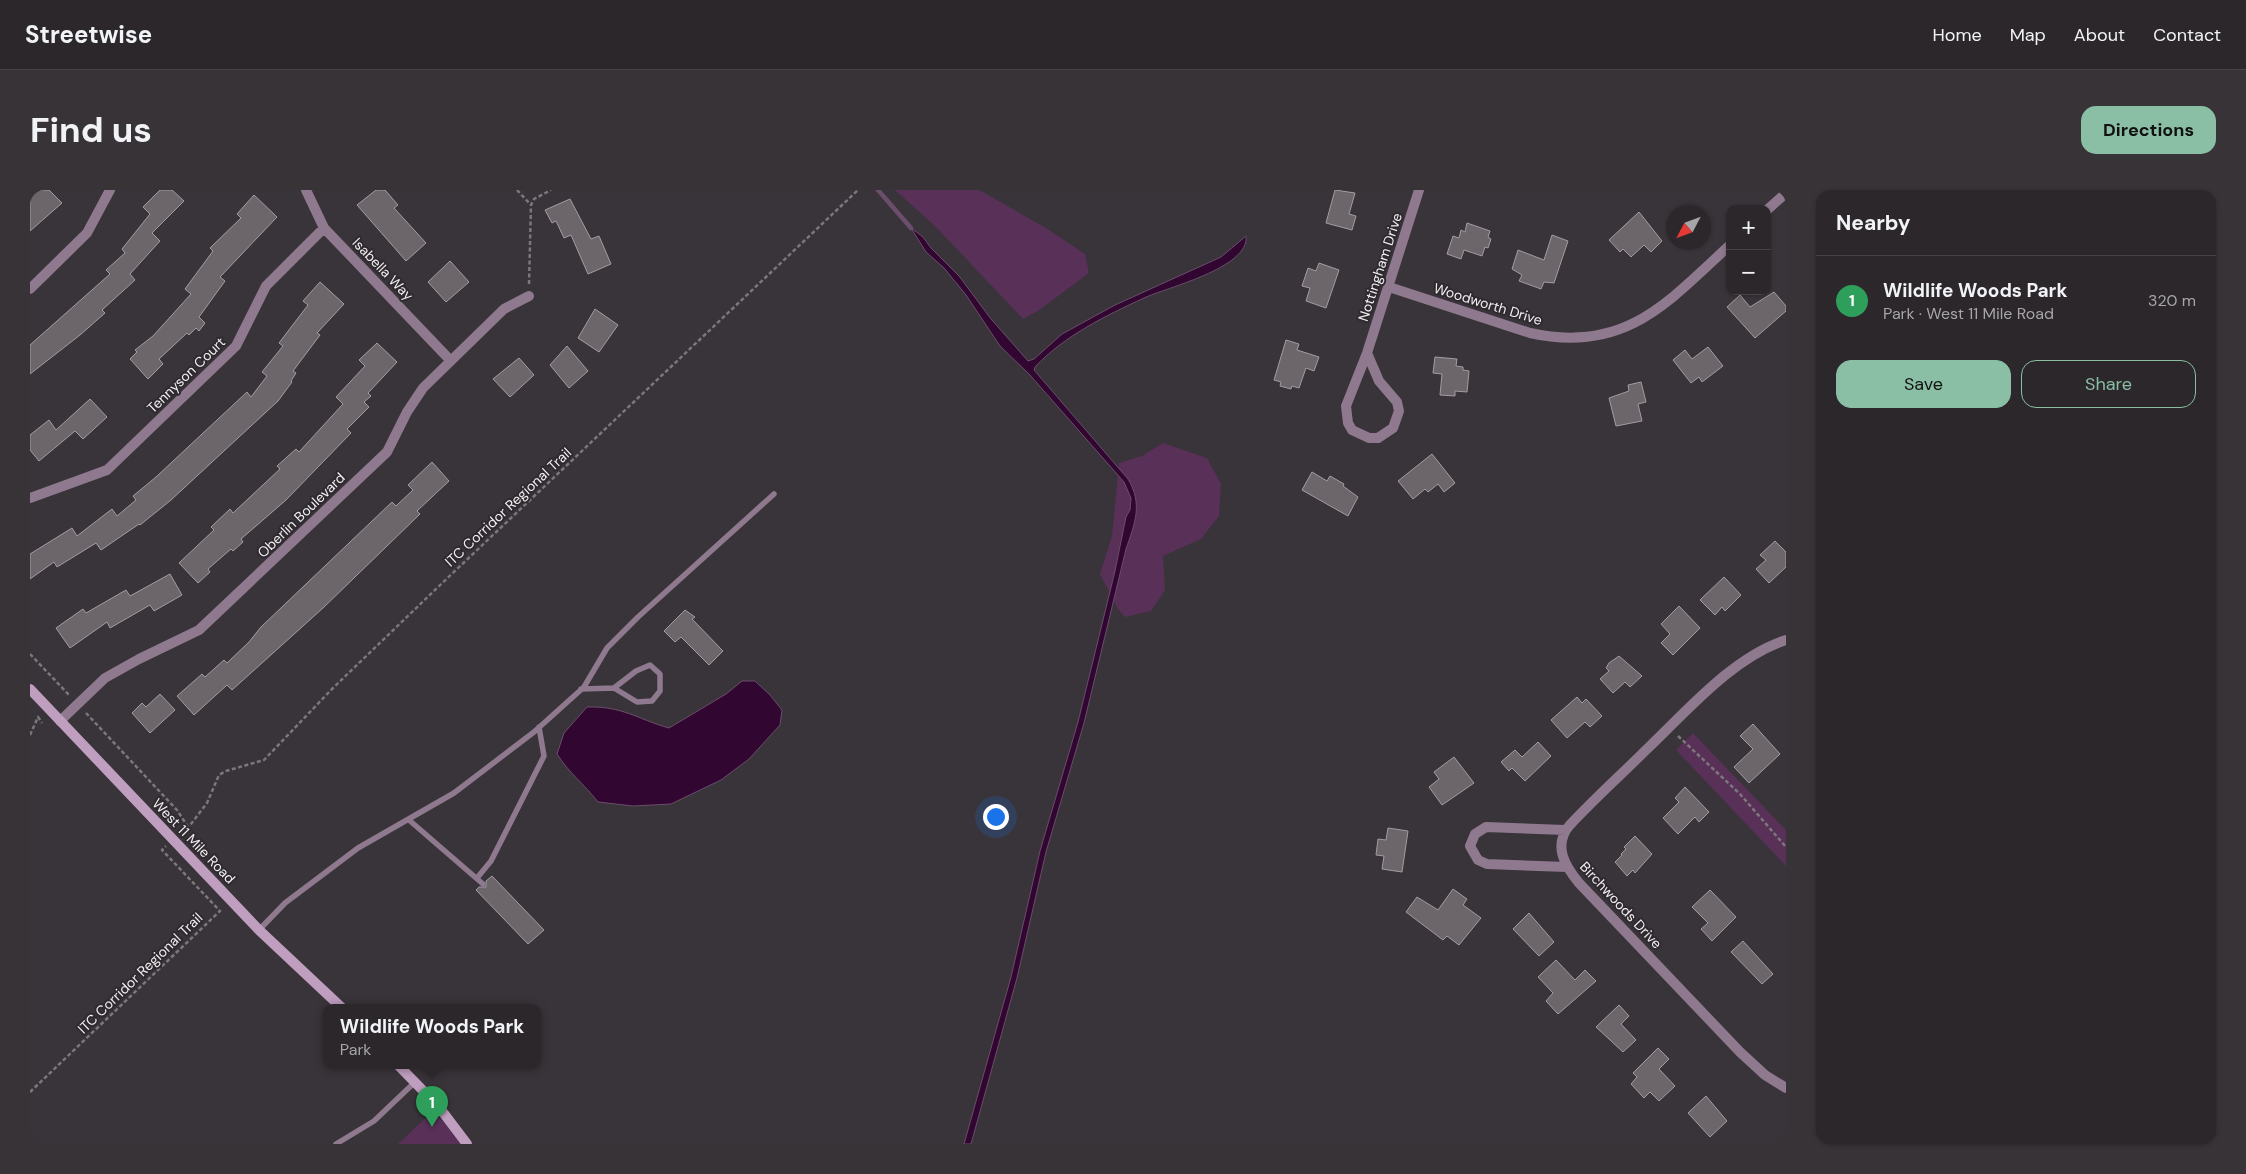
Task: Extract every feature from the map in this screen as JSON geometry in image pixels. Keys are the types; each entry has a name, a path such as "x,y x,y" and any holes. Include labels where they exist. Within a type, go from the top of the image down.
{"street":[{"path":"30,289 87,233 110,190"},
{"name":"Isabella Way","path":"306,190 324,228 451,361"},
{"name":"Nottingham Drive","path":"1366,353 1379,381 1398,402 1399,411 1393,428 1378,438 1360,435 1352,430 1346,414 1346,406 1389,287 1419,190"},
{"path":"1771,206 1786,193"},
{"name":"Tennyson Court","path":"30,498 107,470 236,346 266,286 324,228"},
{"name":"Woodworth Drive","path":"1389,287 1530,333 1549,337 1593,336 1632,325 1650,315 1726,248"},
{"name":"Oberlin Boulevard","path":"60,721 105,678 199,630 387,452 407,412 423,388 504,310 529,296"},
{"path":"1567,867 1488,864 1478,860 1470,846 1475,834 1486,827 1566,830 1670,727 1734,668 1755,654 1786,640"},
{"name":"West 11 Mile Road","path":"30,689 260,930 338,1004"},
{"name":"Birchwoods Drive","path":"1566,830 1561,850 1567,867 1586,890 1740,1052 1765,1075 1786,1088"},
{"path":"402,1069 439,1107 467,1144"}],"lane":[{"path":"260,930 285,903 333,866 358,848 454,793 507,754 539,727 581,689 595,671 608,648 661,595 774,494"},
{"path":"581,689 614,688 637,702 652,701 660,692 660,674 650,665 636,670 614,688"},
{"path":"477,878 491,860 544,756 539,727"},
{"path":"409,820 483,884"},
{"path":"336,1144 374,1121 415,1082"}],"path":[{"path":"517,190 531,205"},
{"path":"529,296 531,205 534,199 551,190"},
{"name":"ITC Corridor Regional Trail","path":"179,834 188,827 207,803 219,775 226,771 264,760 332,689 410,614 858,190"},
{"path":"30,654 178,810 188,827"},
{"path":"30,735 38,717 42,723"},
{"path":"1670,727 1695,754 1747,801 1786,847"},
{"name":"ITC Corridor Regional Trail","path":"30,1092 220,910 162,850 167,845"}],"shaded area":[{"path":"895,190 979,190 1046,228 1085,254 1089,273 1038,311 1023,319 935,226"},
{"path":"911,228 923,237 931,248 959,276 991,319 1028,361 1034,359 1062,334 1115,305 1221,257 1246,236 1244,247 1235,258 1221,267 1144,298 1100,320 1072,336 1046,356 1034,370 1128,479 1133,488 1136,514 1084,723 1046,852 1017,978 971,1144 964,1144 1011,977 1040,851 1078,722 1115,571 1126,517 1130,510 1131,498 1124,482 1029,374 1000,346 966,295 944,268 926,252"},
{"path":"1163,443 1207,458 1221,484 1219,516 1201,539 1163,556 1165,590 1151,611 1125,617 1118,609 1100,574 1112,536 1119,463 1142,456"},
{"path":"742,681 755,681 770,695 782,710 780,725 749,759 721,780 671,804 633,806 598,802 566,767 557,754 564,733 587,707 600,707 620,711 669,728 726,694"},
{"path":"1693,733 1786,830 1786,866 1676,750"},
{"path":"433,1111 465,1144 398,1144"}],"building":[{"path":"38,190 49,190 62,203 30,231 30,197"},
{"path":"160,190 172,190 184,201 152,233 160,241 130,274 135,280 102,310 105,313 30,374 30,345 110,274 106,270 125,253 122,249 150,214 143,207"},
{"path":"376,190 385,190 398,205 394,208 426,243 406,261 357,205"},
{"path":"1335,190 1355,193 1349,214 1356,216 1352,230 1326,223"},
{"path":"254,195 277,217 220,277 225,281 199,317 205,323 199,331 196,328 189,335 187,333 159,359 163,364 148,379 130,359 137,352 135,350 153,336 191,294 185,289 213,251 210,248 241,218 237,214"},
{"path":"570,199 591,239 599,236 611,264 588,274 571,235 564,238 556,221 552,223 545,210"},
{"path":"1639,212 1662,241 1651,252 1644,245 1631,257 1623,249 1620,252 1609,240"},
{"path":"1467,223 1490,231 1488,237 1491,239 1488,248 1485,247 1482,256 1464,250 1461,259 1447,254 1453,236 1459,238 1461,230 1465,232"},
{"path":"1552,235 1568,241 1554,283 1544,282 1541,289 1519,281 1522,275 1512,269 1518,250 1544,260"},
{"path":"450,261 469,282 446,302 428,282"},
{"path":"1319,263 1339,270 1326,308 1306,301 1310,288 1302,286 1308,268 1316,271"},
{"path":"320,282 344,304 317,333 320,335 293,371 296,373 292,382 278,401 171,500 140,525 101,550 96,543 57,567 54,562 30,579 30,554 72,528 77,536 112,509 117,516 136,500 133,496 247,392 251,397 267,376 262,372 283,346 279,343 308,305 303,301"},
{"path":"1774,292 1786,306 1786,311 1755,338 1727,307 1740,295 1750,307"},
{"path":"595,309 618,325 599,352 578,338"},
{"path":"1286,340 1299,344 1297,350 1319,357 1314,371 1306,368 1299,388 1292,386 1291,389 1280,386 1281,382 1274,380"},
{"path":"377,343 397,362 368,393 371,396 364,402 369,407 347,429 351,433 286,500 241,539 243,542 233,551 231,549 208,569 210,572 198,583 179,563 214,530 211,527 230,509 233,513 280,469 277,466 296,449 299,452 343,404 336,397 365,366 359,360"},
{"path":"567,346 588,371 569,388 550,365"},
{"path":"1708,347 1723,366 1702,382 1699,377 1691,383 1673,360 1685,350 1692,359"},
{"path":"1435,357 1457,359 1456,366 1463,367 1463,370 1469,371 1467,392 1455,391 1455,396 1440,395 1442,374 1433,373"},
{"path":"519,358 534,375 510,397 493,379"},
{"path":"1641,382 1646,402 1638,404 1642,421 1616,426 1609,398 1629,391 1628,385"},
{"path":"90,399 107,417 83,439 75,431 39,461 30,450 30,435 49,420 56,430"},
{"path":"1432,454 1455,483 1444,492 1438,484 1428,492 1425,489 1413,499 1398,481"},
{"path":"432,462 449,481 417,511 420,514 323,608 232,690 227,685 194,715 177,696 202,674 205,677 224,660 227,663 249,642 261,627 392,502 396,506 413,490 408,485"},
{"path":"1312,472 1327,481 1330,476 1344,484 1343,486 1358,497 1348,516 1302,490"},
{"path":"1775,541 1786,552 1786,567 1769,583 1756,569 1766,560 1760,555"},
{"path":"170,574 182,595 154,611 150,605 110,628 107,622 70,648 56,628 83,609 86,613 126,590 130,596"},
{"path":"1724,577 1741,595 1725,611 1722,607 1715,615 1700,600"},
{"path":"1679,606 1700,628 1673,655 1661,643 1670,634 1661,624"},
{"path":"685,610 695,617 692,619 723,651 709,665 681,637 675,642 664,631"},
{"path":"1619,656 1642,676 1630,687 1625,682 1613,693 1600,679 1609,671 1606,668 1609,663"},
{"path":"160,694 175,710 150,733 132,713 142,703 146,707"},
{"path":"1577,697 1582,703 1586,699 1602,716 1590,727 1585,722 1567,738 1551,720"},
{"path":"1753,724 1780,754 1749,783 1734,767 1753,749 1740,736"},
{"path":"1538,742 1551,756 1525,781 1512,768 1509,771 1501,762 1515,750 1522,757"},
{"path":"1454,757 1474,783 1442,805 1429,787 1439,779 1434,772"},
{"path":"1685,787 1709,812 1699,822 1695,817 1678,834 1663,818 1679,802 1675,798"},
{"path":"1388,828 1408,831 1402,872 1382,869 1384,856 1376,855 1378,839 1386,840"},
{"path":"1635,836 1652,854 1635,873 1633,870 1627,876 1615,862 1626,849 1624,847"},
{"path":"492,876 544,930 528,944 476,890 479,887 486,887 486,881"},
{"path":"1453,889 1467,899 1463,905 1481,918 1459,945 1447,936 1443,940 1406,912 1417,897 1438,910"},
{"path":"1710,890 1736,917 1712,941 1701,929 1708,923 1692,907"},
{"path":"1529,913 1554,942 1539,956 1513,929"},
{"path":"1743,941 1773,974 1762,984 1731,952"},
{"path":"1556,960 1575,980 1585,970 1596,981 1558,1014 1546,1001 1553,993 1538,977"},
{"path":"1619,1005 1629,1016 1621,1024 1636,1040 1623,1052 1596,1027"},
{"path":"1658,1048 1669,1059 1659,1069 1675,1086 1659,1101 1650,1092 1644,1098 1631,1084 1637,1077 1633,1073"},
{"path":"1706,1096 1727,1121 1710,1137 1688,1113"}],"waterway":[{"path":"878,190 911,228"}],"place":[{"name":"Wildlife Woods Park","path":"432,1127"}]}
